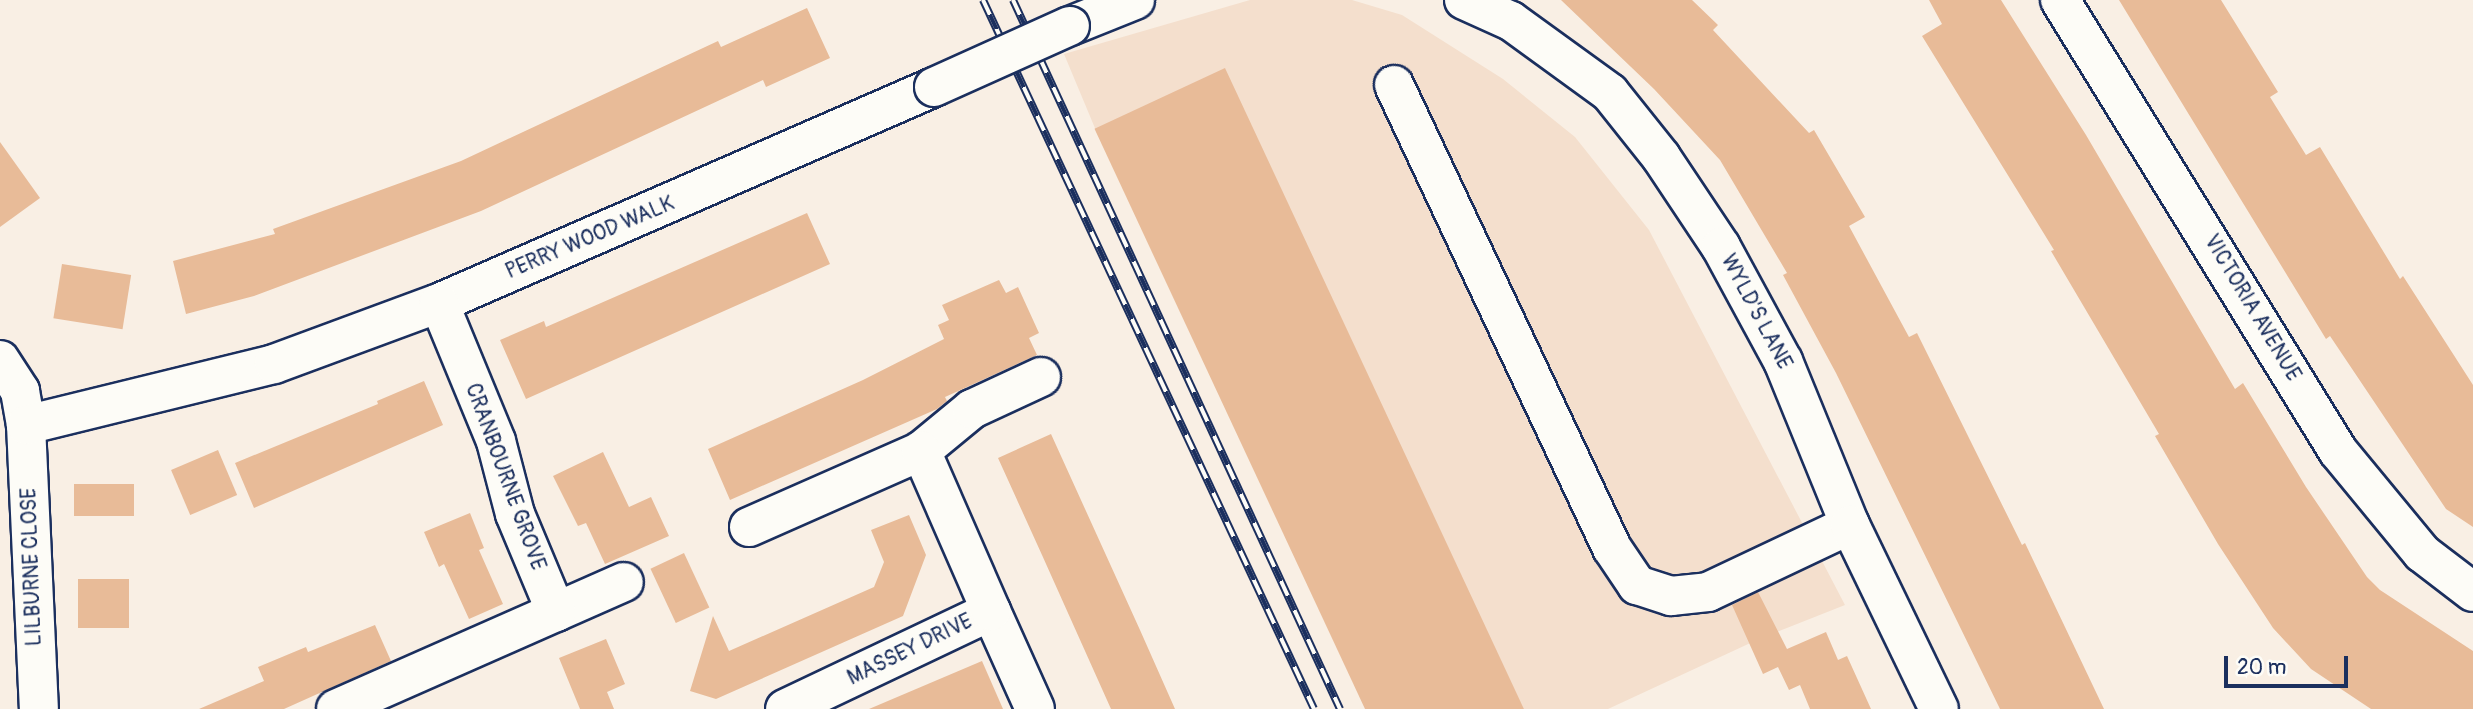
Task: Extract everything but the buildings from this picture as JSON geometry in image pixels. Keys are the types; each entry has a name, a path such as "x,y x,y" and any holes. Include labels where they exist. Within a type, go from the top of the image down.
{"street":[{"name":"PERRY WOOD WALK","path":"26,425 274,364 439,303 1070,26 1135,0"},
{"name":"WYLD'S LANE","path":"1464,0 1511,21 1610,93 1661,157 1721,247 1783,361 1850,525 1939,709"},
{"name":"VICTORIA AVENUE","path":"2060,0 2338,451 2422,553 2473,592"},
{"path":"1394,85 1612,548 1637,585 1671,596 1708,592 1850,525"},
{"name":"CRANBOURNE GROVE","path":"439,303 496,442 515,514 556,612"},
{"name":"LILBURNE CLOSE","path":"0,360 20,391 26,425 39,709"},
{"path":"749,527 921,451 972,409 1041,377"},
{"name":"MASSEY DRIVE","path":"785,709 991,611 921,451"},
{"path":"336,709 624,582"},
{"path":"991,611 1035,709"}],"shaded area":[{"path":"1250,0 1352,0 1402,15 1503,79 1575,137 1649,230 1845,605 1759,639 1608,709 1369,709 1097,133 1064,54"}],"railway":[{"path":"983,0 1314,709"},
{"path":"1013,0 1340,709"}]}
